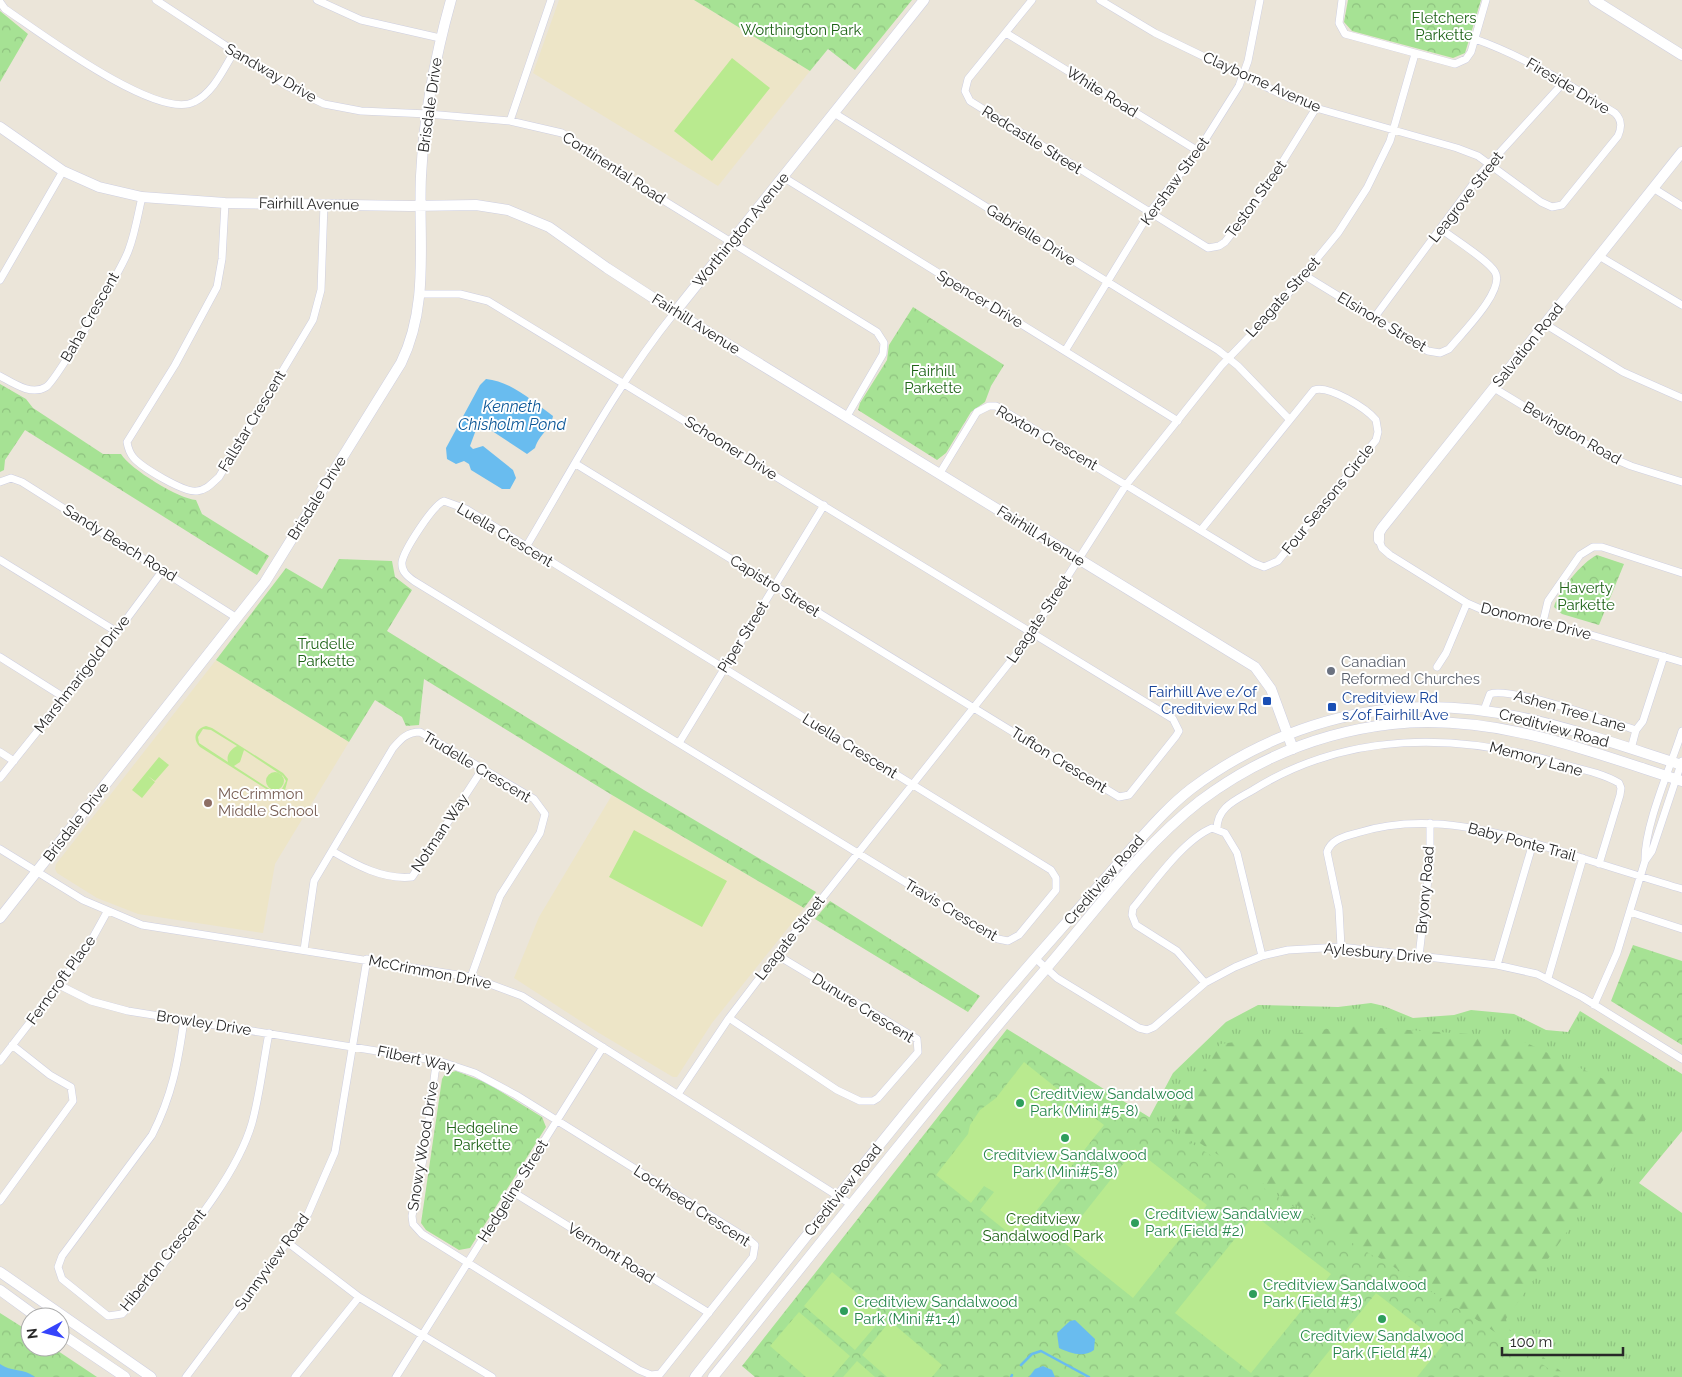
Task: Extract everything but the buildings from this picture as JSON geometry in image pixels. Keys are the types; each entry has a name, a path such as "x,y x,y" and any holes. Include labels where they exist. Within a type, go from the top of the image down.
{"street":[{"name":"Sandway Drive","path":"156,0 287,86 324,104 361,111 428,114"},
{"path":"317,0 360,20 440,38"},
{"name":"Brisdale Drive","path":"0,918 237,618 273,569 397,369 412,337 420,294 423,153 440,38 450,0"},
{"path":"510,121 551,0"},
{"name":"Worthington Avenue","path":"526,547 624,382 647,347 924,0"},
{"name":"Redcastle Street","path":"1032,0 968,79 965,91 970,101 1150,212"},
{"name":"Clayborne Avenue","path":"1100,0 1154,33 1316,108 1457,148 1478,156 1489,163"},
{"name":"Kershaw Street","path":"1065,351 1150,212 1198,152 1239,86 1248,61 1260,0"},
{"path":"1342,0 1339,23 1345,34 1415,54 1458,63 1468,57 1486,0"},
{"path":"1594,0 1682,55"},
{"path":"0,2 5,9 116,82 152,99 175,104 192,104 208,93 234,52"},
{"name":"White Road","path":"1006,33 1198,152"},
{"name":"Fireside Drive","path":"1475,39 1516,55 1564,82 1615,114 1619,119 1621,127 1618,136 1566,201 1557,206 1541,202 1489,163"},
{"name":"Leagate Street","path":"678,1094 729,1018 777,955 1032,633 1126,485 1228,358 1273,312 1350,216 1394,130 1415,54"},
{"name":"Leagrove Street","path":"1374,318 1489,163 1564,82"},
{"name":"Teston Street","path":"1150,212 1203,246 1208,248 1220,246 1262,195 1316,108"},
{"name":"Gabrielle Drive","path":"834,113 1228,358 1289,419"},
{"name":"Continental Road","path":"428,114 510,121 562,133 663,200 732,241 881,336 884,343 883,354 847,416"},
{"name":"Fairhill Avenue","path":"0,127 63,171 99,187 142,197 225,203 476,205 508,210 549,227 607,268 675,312 1255,667 1271,689 1293,749"},
{"name":"Salvation Road","path":"1379,540 1379,533 1382,528 1682,152"},
{"path":"0,280 63,171"},
{"name":"Spencer Drive","path":"783,177 1178,421"},
{"path":"1653,188 1682,206"},
{"name":"Baha Crescent","path":"0,376 27,390 38,390 47,386 68,356 129,250 142,197"},
{"name":"Fallstar Crescent","path":"225,203 222,260 217,287 175,365 127,442 129,450 139,462 178,486 195,492 206,489 219,477 313,320 321,290 324,204"},
{"name":"Elsinore Street","path":"1304,275 1428,351 1443,352 1450,348 1495,292 1498,280 1492,268 1441,229"},
{"path":"1598,256 1682,305"},
{"name":"Schooner Drive","path":"420,294 460,294 488,301 624,382 1032,633"},
{"path":"1545,324 1629,375 1682,398"},
{"name":"Bevington Road","path":"1494,388 1601,453 1631,466 1682,482"},
{"name":"Four Seasons Circle","path":"1126,485 1257,565 1264,567 1273,565 1378,435 1377,424 1372,415 1327,389 1318,389 1311,392 1201,530"},
{"name":"Roxton Crescent","path":"940,474 977,412 989,406 996,406 1126,485"},
{"name":"Capistro Street","path":"576,464 974,708"},
{"name":"Sandy Beach Road","path":"0,482 12,478 22,482 237,618"},
{"name":"Luella Crescent","path":"857,853 414,581 404,573 402,569 405,556 434,508 444,501 461,507 913,784"},
{"name":"Piper Street","path":"679,743 824,505"},
{"name":"Donomore Drive","path":"1379,540 1382,548 1390,556 1467,603 1483,610 1543,622 1682,662"},
{"path":"1543,622 1548,601 1580,555 1593,547 1602,547 1682,572"},
{"path":"0,560 116,632"},
{"name":"Marshmarigold Drive","path":"0,778 163,570"},
{"path":"1436,666 1446,653 1467,603"},
{"name":"Tufton Crescent","path":"974,708 1119,797 1128,795 1176,736 1179,731 1173,719 1032,633"},
{"name":"Ashen Tree Lane","path":"1631,749 1636,730 1643,721 1664,656"},
{"path":"0,657 64,698"},
{"name":"Ashen Tree Lane","path":"1484,710 1490,694 1499,692 1556,705 1636,730"},
{"name":"Creditview Road","path":"695,1377 839,1194 953,1054 1035,958 1166,811 1222,768 1247,753 1288,734 1325,722 1381,710 1436,706 1484,710 1535,720 1679,763"},
{"name":"Creditview Road","path":"713,1377 919,1119 1139,859 1184,814 1233,778 1293,749 1336,734 1376,726 1412,722 1468,723 1533,735 1675,779"},
{"path":"1594,1005 1616,953 1645,861 1652,851 1679,763 1682,731"},
{"name":"Trudelle Crescent","path":"304,950 314,881 394,748 410,733 420,732 534,800 545,814 540,833 500,896 471,977"},
{"name":"Memory Lane","path":"1218,829 1218,817 1223,808 1264,783 1307,764 1344,752 1397,743 1434,741 1473,743 1537,756 1619,783 1621,788 1620,795 1599,864"},
{"path":"0,752 14,761"},
{"name":"Notman Way","path":"332,851 365,869 403,878 412,876 483,768"},
{"name":"Travis Crescent","path":"857,853 998,938 1008,941 1019,935 1056,890 1056,878 1051,870 913,784"},
{"name":"Baby Ponte Trail","path":"1340,947 1340,909 1327,861 1329,845 1337,839 1369,829 1430,823 1467,826 1533,842 1682,890"},
{"name":"Bryony Road","path":"1419,956 1430,862 1430,823"},
{"path":"1205,983 1177,951 1136,924 1132,912 1162,874 1186,848 1207,830 1218,829 1225,833 1237,853 1262,956"},
{"path":"1497,965 1533,842"},
{"name":"McCrimmon Drive","path":"0,849 83,900 107,912 142,925 367,959 471,977 522,996 839,1194 852,1205"},
{"path":"1548,978 1583,858"},
{"name":"Ferncroft Place","path":"0,1061 86,950 107,912"},
{"path":"1630,912 1682,929"},
{"name":"Aylesbury Drive","path":"1035,958 1065,983 1138,1028 1147,1030 1154,1027 1205,983 1235,967 1262,956 1297,949 1340,947 1497,965 1548,978 1682,1059"},
{"name":"Dunure Crescent","path":"729,1018 837,1090 860,1101 873,1101 878,1098 918,1052 917,1039 777,955"},
{"name":"Sunnyview Road","path":"186,1377 308,1214 335,1152 367,959"},
{"name":"Browley Drive","path":"59,985 91,1001 128,1011 352,1046"},
{"name":"Hiberton Crescent","path":"184,1020 178,1065 163,1113 152,1135 62,1256 58,1267 62,1279 108,1316 122,1314 135,1300 220,1188 239,1155 252,1123 269,1033"},
{"path":"0,1200 73,1101 71,1087 50,1075 12,1045"},
{"name":"Filbert Way","path":"352,1046 439,1060 475,1073 516,1095 557,1122"},
{"name":"Hedgeline Street","path":"396,1377 603,1047"},
{"name":"Snowy Wood Drive","path":"439,1060 435,1072 426,1144 412,1216 413,1224 422,1234 468,1262"},
{"name":"Lockheed Crescent","path":"468,1262 639,1370 651,1375 660,1374 664,1370 753,1257 755,1245 557,1122"},
{"name":"Vermont Road","path":"513,1192 709,1314"},
{"path":"287,1242 359,1297 492,1377"},
{"path":"0,1272 151,1377"},
{"path":"0,1290 23,1307"},
{"path":"295,1377 359,1297"},
{"path":"70,1340 125,1377"}],"shaded area":[{"path":"559,0 694,0 810,71 718,186 533,73"},
{"name":"McCrimmon Middle School","path":"216,660 349,742 275,864 263,933 138,914 97,898 57,873 55,869 56,864"},
{"path":"612,795 804,908 712,1023 677,1077 673,1077 599,1033 514,978 539,917"}],"green space":[{"name":"Worthington Park","path":"694,0 912,0 855,70 828,49 810,71"},
{"name":"Fletchers Parkette","path":"1348,0 1481,0 1465,53 1453,58 1352,31 1344,22"},
{"path":"0,11 28,34 0,82"},
{"path":"732,58 770,88 712,161 674,131"},
{"name":"Fairhill Parkette","path":"913,307 1004,365 991,386 985,402 971,412 946,453 937,460 858,410 860,403 887,360 889,345"},
{"path":"0,384 26,399 33,408 103,454 121,454 144,475 167,489 196,500 202,514 269,556 257,575 25,430 5,460 4,470 0,472"},
{"name":"Haverty Parkette","path":"1597,555 1624,564 1599,625 1562,614 1554,607 1571,578"},
{"name":"Trudelle Parkette","path":"339,559 392,561 395,577 412,590 387,631 644,790 816,892 804,908 612,795 424,679 419,725 406,726 402,717 375,700 349,742 216,660 286,568 322,589"},
{"path":"202,727 212,728 283,773 288,779 285,790 278,794 271,792 200,747 195,738 197,732","holes":["203,729 211,730 237,746 230,752 228,762 199,743 198,737","244,750 283,776 286,781 282,789 277,792 271,790 234,766 240,762"]},
{"path":"159,757 169,765 155,781 148,776 155,782 142,798 132,790"},
{"path":"275,772 281,775 284,781 281,787 275,790 269,787 266,781 269,775"},
{"path":"634,830 727,881 702,927 609,877"},
{"path":"830,901 980,996 968,1012 815,919"},
{"path":"1633,945 1682,961 1682,1045 1611,1001"},
{"path":"1371,1003 1384,1006 1413,1018 1454,1015 1471,1010 1514,1014 1546,1030 1568,1032 1580,1011 1682,1074 1682,1131 1639,1183 1682,1213 1682,1377 1561,1377 1149,1118 1173,1073 1226,1022 1258,1005 1338,1007"},
{"path":"1349,1026 1514,1037 1631,1092 1648,1116 1506,1319 1508,1329 1568,1377 1475,1377 1483,1324 1170,1124 1220,1044"},
{"name":"Creditview Sandalwood Park","path":"1007,1029 1483,1324 1561,1377 755,1377 742,1366"},
{"path":"1024,1062 1059,1090 1050,1102 1059,1110 1069,1098 1104,1125 1015,1238 980,1210 994,1192 984,1186 971,1203 936,1175 968,1134 970,1125 980,1110 996,1098"},
{"name":"Hedgeline Parkette","path":"456,1071 487,1083 542,1117 546,1127 470,1248 459,1250 426,1230 421,1223 442,1079 445,1074"},
{"name":"Creditview Sandalview Park (Field #2)","path":"1135,1149 1207,1205 1133,1298 1062,1241"},
{"name":"Creditview Sandalwood Park (Field #3)","path":"1254,1215 1331,1274 1251,1373 1175,1313"},
{"name":"Creditview Sandalwood Park (Mini #1-4)","path":"832,1272 884,1316 855,1350 804,1306"},
{"name":"Creditview Sandalwood Park (Field #4)","path":"1376,1293 1443,1345 1417,1377 1308,1377"},
{"name":"Creditview Sandalwood Park (Mini #1-4)","path":"799,1312 850,1356 832,1377 806,1377 770,1346"},
{"path":"0,1313 20,1326 20,1357 67,1357 97,1377 0,1377"},
{"name":"Creditview Sandalwood Park (Mini #1-4)","path":"890,1321 942,1365 932,1377 887,1377 862,1355"},
{"name":"Creditview Sandalwood Park (Mini #1-4)","path":"857,1361 875,1377 843,1377"}],"water":[{"name":"Kenneth Chisholm Pond","path":"486,379 513,388 553,416 535,448 527,454 483,425 477,427 470,446 473,449 483,446 513,470 516,478 510,489 502,489 471,470 469,464 464,461 456,464 447,459 446,448 480,385"},
{"path":"1075,1320 1095,1339 1094,1350 1085,1354 1076,1354 1059,1348 1057,1333 1070,1321"},
{"path":"0,1364 26,1372 35,1377 0,1377"},
{"path":"1043,1366 1052,1370 1055,1377 1029,1377 1035,1369"}],"waterway":[{"path":"1021,1365 1032,1354 1041,1351 1089,1377"}],"place":[{"name":"Canadian Reformed Churches","path":"1331,671"},
{"name":"Fairhill Ave e/of Creditview Rd","path":"1267,701"},
{"name":"Creditview Rd s/of Fairhill Ave","path":"1332,707"},
{"name":"McCrimmon Middle School","path":"208,803"},
{"name":"Creditview Sandalwood Park (Mini #5-8)","path":"1020,1103"},
{"name":"Creditview Sandalwood Park (Mini#5-8)","path":"1065,1138"},
{"name":"Creditview Sandalview Park (Field #2)","path":"1135,1223"},
{"name":"Creditview Sandalwood Park (Field #3)","path":"1253,1294"},
{"name":"Creditview Sandalwood Park (Mini #1-4)","path":"844,1311"},
{"name":"Creditview Sandalwood Park (Field #4)","path":"1382,1319"}]}
